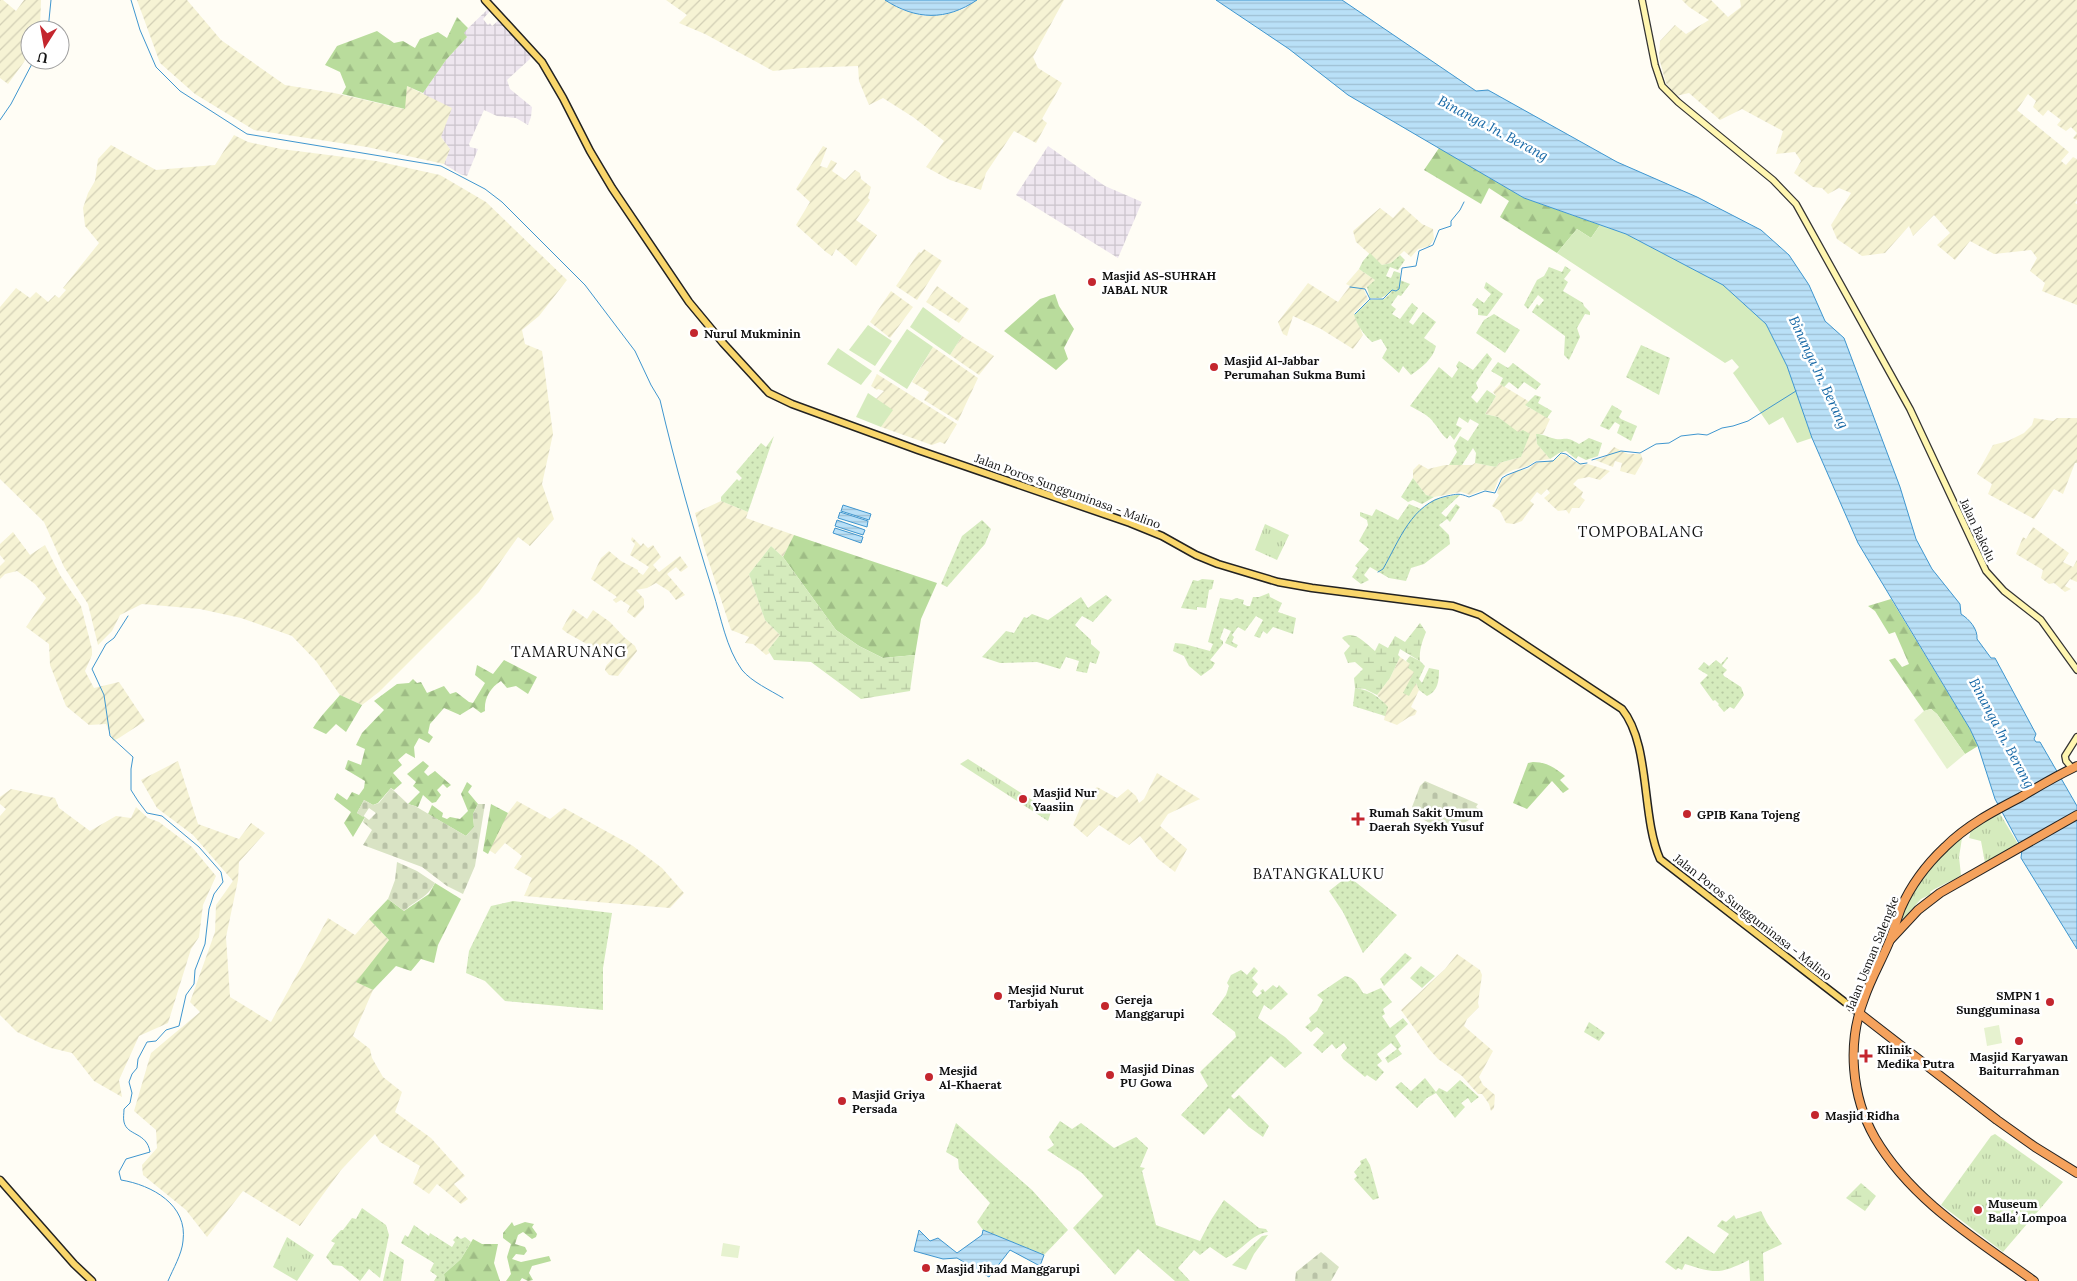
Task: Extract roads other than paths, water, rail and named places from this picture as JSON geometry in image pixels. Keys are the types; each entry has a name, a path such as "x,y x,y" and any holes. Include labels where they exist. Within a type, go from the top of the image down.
{"highway":[{"name":"Jalan Usman Salengke","path":"2034,1281 1934,1208 1902,1177 1876,1139 1861,1107 1854,1071 1854,1043 1859,1013 1874,973 1891,939 1906,898 1925,869 1945,846 1976,821 2072,768"},
{"path":"1891,939 1918,910 1940,893 2077,815"},
{"path":"1859,1013 1997,1120 2074,1171 2077,1179"}],"main road":[{"name":"Jalan Poros Sungguminasa - Malino","path":"485,0 542,62 612,188 689,302 723,344 769,393 792,404 909,447 1126,522 1162,536 1196,555 1242,572 1306,588 1446,605 1473,611 1622,709 1630,722 1636,739 1653,839 1660,859 1859,1013"},
{"name":"Jalan Bakolu","path":"1642,0 1655,65 1662,86 1678,102 1776,183 1796,204 1919,428 1988,574 2004,591 2041,620 2077,670"},
{"path":"2072,768 2065,756 2077,737"},
{"path":"0,1180 74,1264 92,1281"}],"water":[{"path":"885,0 977,0 954,12 931,15 908,11"},
{"name":"Binanga Jn. Berang","path":"1216,0 1342,0 1476,91 1488,90 1617,162 1697,197 1761,230 1789,255 1809,285 1825,321 1844,338 1900,487 1916,539 1932,569 1960,604 1961,614 1972,625 1977,639 1991,658 1995,658 2036,734 2034,739 2036,742 2040,742 2077,806 2077,949 2021,858 2022,849 1995,799 1978,746 1970,729 1858,543 1812,438 1787,366 1766,324 1723,285 1626,234 1524,198 1348,95 1289,49"},
{"path":"843,505 871,514 869,520 841,511"},
{"path":"840,512 868,521 867,527 838,518"},
{"path":"837,520 865,530 863,535 835,526"},
{"path":"835,528 863,537 861,543 833,533"},
{"path":"919,1230 930,1241 938,1238 957,1253 982,1235 983,1230 1044,1255 1040,1266 1010,1250 989,1277 957,1258 943,1259 914,1251"}],"waterway":[{"path":"49,20 51,0"},
{"path":"131,0 140,30 156,67 180,91 247,134 441,166 485,189 502,202 585,285 635,351 660,400 691,520 724,632 736,661 742,670 756,682 783,698"},
{"path":"0,120 11,104 29,70"},
{"path":"1355,314 1370,299 1383,299 1392,290 1396,291 1399,289 1402,268 1416,266 1419,251 1433,245 1439,230 1451,226 1451,221 1464,202"},
{"path":"1350,287 1365,289 1370,299"},
{"path":"1592,460 1621,451 1640,453 1656,444 1669,443 1681,436 1707,435 1722,428 1748,421 1796,391"},
{"path":"1378,572 1383,569 1408,525 1424,506 1435,500 1456,494 1469,497 1485,491 1495,493 1502,478 1536,462 1553,461 1561,453 1566,454 1580,464 1587,463"},
{"path":"128,616 114,638 106,644 92,669 104,695 110,736 133,757 131,790 147,813 162,816 199,847 221,872 223,882 214,894 209,909 205,944 195,970 194,984 186,995 179,1026 166,1030 156,1041 147,1042 138,1059 137,1068 129,1082 132,1093 130,1103 124,1109 126,1126 145,1141 150,1152 126,1159 119,1172 121,1180 156,1192 166,1199 180,1217 183,1228 181,1251 168,1281"}],"place":[{"name":"Masjid AS-SUHRAH JABAL NUR","path":"1092,282"},
{"name":"Nurul Mukminin","path":"694,333"},
{"name":"Masjid Al-Jabbar Perumahan Sukma Bumi","path":"1214,367"},
{"name":"Masjid Nur Yaasiin","path":"1023,799"},
{"name":"GPIB Kana Tojeng","path":"1687,814"},
{"name":"Rumah Sakit Umum Daerah Syekh Yusuf","path":"1358,819"},
{"name":"Mesjid Nurut Tarbiyah","path":"998,996"},
{"name":"SMPN 1 Sungguminasa","path":"2050,1002"},
{"name":"Gereja Manggarupi","path":"1105,1006"},
{"name":"Masjid Karyawan Baiturrahman","path":"2019,1041"},
{"name":"Klinik Medika Putra","path":"1866,1056"},
{"name":"Masjid Dinas PU Gowa","path":"1110,1075"},
{"name":"Mesjid Al-Khaerat","path":"929,1077"},
{"name":"Masjid Griya Persada","path":"842,1101"},
{"name":"Masjid Ridha","path":"1815,1115"},
{"name":"Museum Ballaʼ Lompoa","path":"1978,1210"},
{"name":"Masjid Jihad Manggarupi","path":"926,1268"}],"district":[{"name":"TOMPOBALANG","path":"1641,531"},
{"name":"TAMARUNANG","path":"569,651"},
{"name":"BATANGKALUKU","path":"1319,873"}]}
